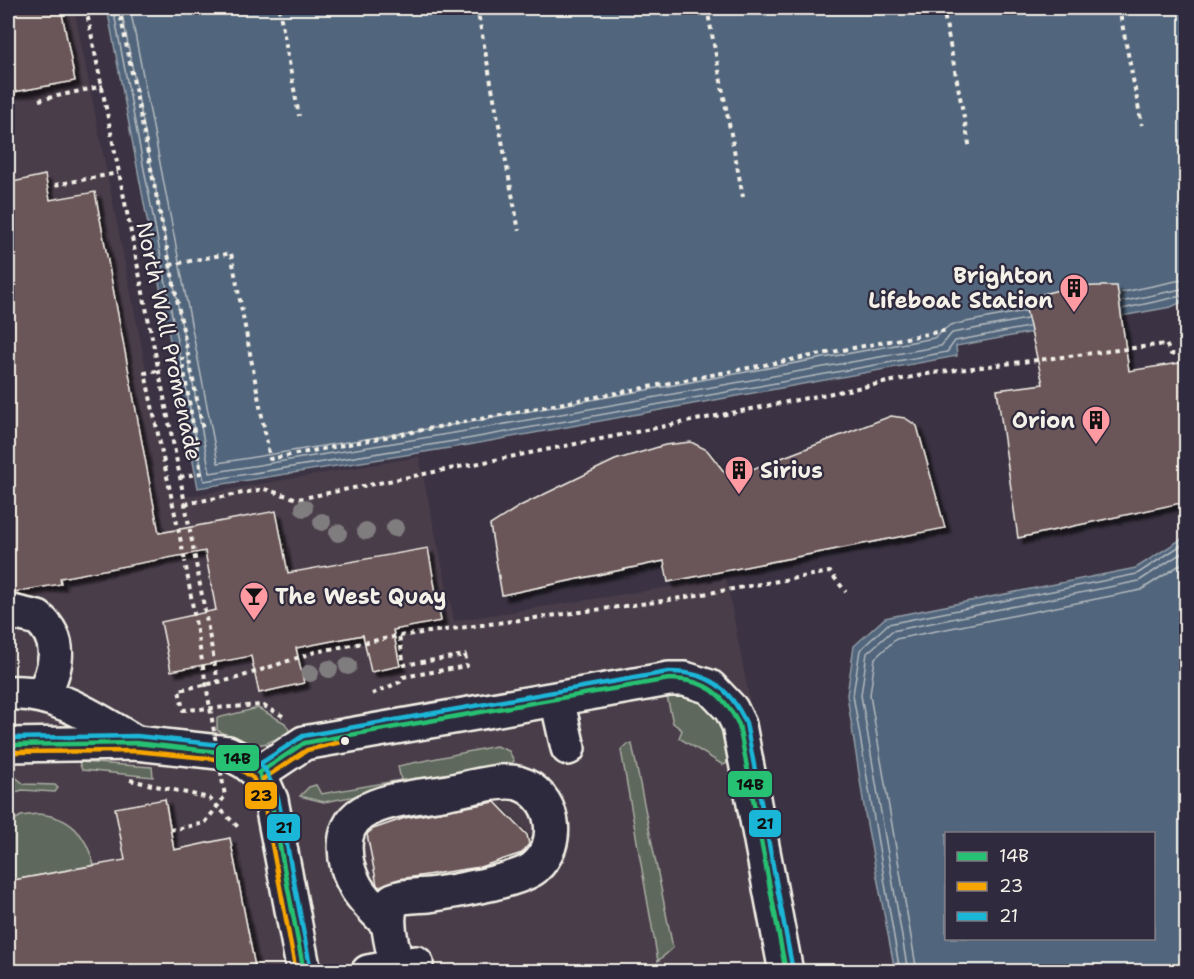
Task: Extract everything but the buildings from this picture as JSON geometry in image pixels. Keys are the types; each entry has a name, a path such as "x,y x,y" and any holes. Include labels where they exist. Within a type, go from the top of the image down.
{"street":[{"path":"8,611 38,618 55,640 56,660 42,696"},
{"path":"259,772 304,743 342,734 669,679 697,682 721,696 739,725 786,972"},
{"path":"8,693 20,692 42,696 93,716 135,743"},
{"path":"557,699 568,748"},
{"path":"8,745 135,743 228,753 259,772 271,800 304,972"},
{"path":"389,925 356,888 348,867 345,837 352,822 362,813 408,799 506,781 531,790 544,802 549,812 552,834 549,847 534,868 509,879 428,895 400,897 390,906 389,925 394,967"}],"path":[{"name":"North Wall Promenade","path":"86,8 180,477 218,682"},
{"path":"119,8 203,430"},
{"path":"279,8 299,116"},
{"path":"477,8 519,231"},
{"path":"707,8 743,197"},
{"path":"943,8 970,149"},
{"path":"1119,8 1142,125"},
{"path":"39,100 103,86"},
{"path":"55,185 118,173"},
{"path":"170,265 231,253 270,459 948,330"},
{"path":"185,504 264,489 298,499 980,365 1166,344 1171,354 1186,354"},
{"path":"180,477 201,473 182,359 189,358"},
{"path":"157,371 145,373 185,561 225,796 205,823 170,830"},
{"path":"179,690 234,679 315,652 399,636 663,601 830,572 846,592"},
{"path":"370,694 400,682 403,677 467,666 465,655 404,665 399,636"},
{"path":"127,779 209,798 245,837"}],"shaded area":[{"path":"8,8 74,8 172,499 419,457 454,621 726,578 802,971 8,971"}],"green space":[{"path":"669,693 695,694 715,716 725,734 728,754 726,764 723,765 679,738 682,730 673,723 667,697"},
{"path":"258,708 285,723 290,732 267,743 248,747 217,730 217,718"},
{"path":"628,744 632,744 673,948 658,961 621,750"},
{"path":"496,746 509,751 514,761 502,769 324,802 300,796 309,787 316,785 321,794 401,780 398,766"},
{"path":"79,762 152,767 153,777 82,770"},
{"path":"8,771 24,784 55,785 58,788 55,792 22,790 8,795"},
{"path":"37,814 59,818 75,829 86,844 94,865 8,881 8,824 21,816"}],"water":[{"path":"107,8 1186,8 1186,300 1171,307 956,346 957,356 468,445 198,488"},
{"path":"1186,536 1186,971 895,971 866,819 847,695 854,646 885,618 1136,568"}],"transit line":[{"name":"21","path":"255,767 303,736 668,672 682,672 706,678 725,691 746,723 793,971"},
{"name":"14B","path":"259,773 304,743 669,679 703,685 719,696 739,725 786,972"},
{"name":"21","path":"8,738 137,736 230,746 250,756 265,769 278,798 311,971"},
{"name":"23","path":"263,779 307,750 345,741"},
{"name":"14B","path":"8,745 136,743 228,753 245,762 259,773 271,800 304,972"},
{"name":"23","path":"8,752 136,751 226,760 253,778 264,802 296,972"}],"place":[{"name":"Brighton Lifeboat Station","path":"1074,314"},
{"name":"Orion","path":"1096,446"},
{"name":"Sirius","path":"739,496"},
{"name":"The West Quay","path":"254,622"}]}
